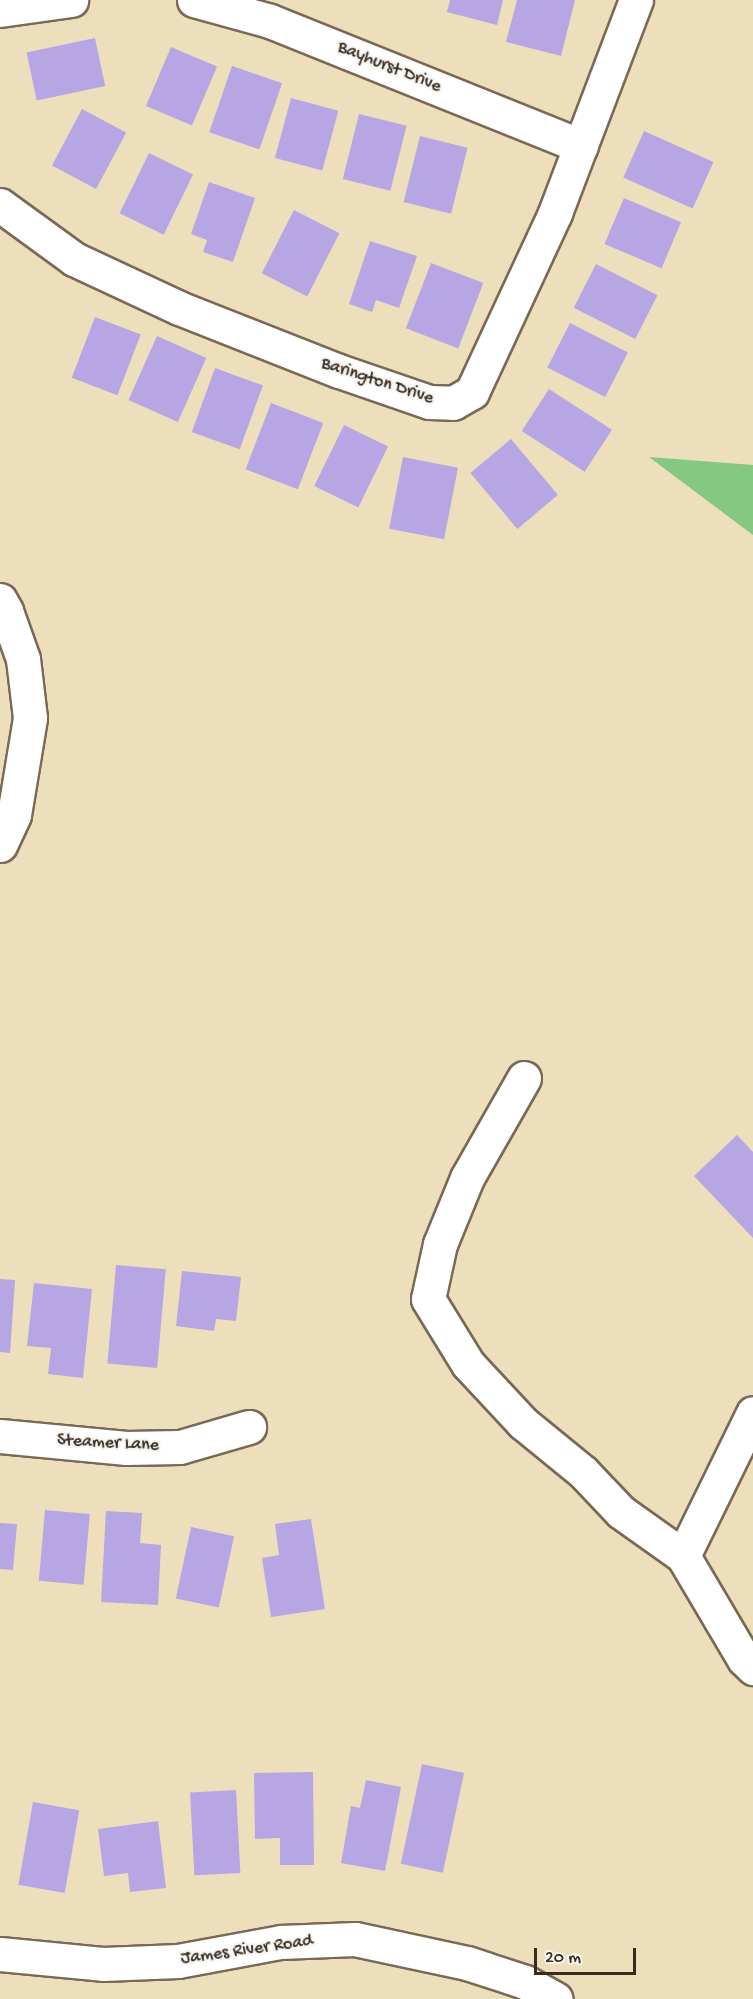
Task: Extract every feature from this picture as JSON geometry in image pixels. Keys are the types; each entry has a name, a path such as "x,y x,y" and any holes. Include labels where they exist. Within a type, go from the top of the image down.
{"street":[{"path":"0,10 71,0"},
{"name":"Bayhurst Drive","path":"194,0 270,21 581,146"},
{"name":"Barington Drive","path":"0,205 74,259 179,308 339,371 429,402 453,404 472,392 555,213 636,0"},
{"path":"0,600 23,659 30,718 14,815 0,845"},
{"path":"524,1078 467,1178 440,1244 428,1299 468,1364 523,1424 583,1472 621,1512 682,1556 744,1659 753,1668"},
{"path":"682,1556 753,1413"},
{"name":"Steamer Lane","path":"0,1436 126,1448 180,1447 249,1427"},
{"name":"James River Road","path":"0,1953 103,1964 178,1960 281,1942 355,1939 467,1963 525,1982 556,1999"}],"green space":[{"path":"649,457 753,465 753,535"}],"building":[{"path":"450,0 503,0 497,25 447,12"},
{"path":"517,0 575,0 561,56 506,42"},
{"path":"95,38 105,86 37,100 27,53"},
{"path":"171,47 217,67 192,125 146,106"},
{"path":"232,66 282,83 259,149 209,132"},
{"path":"291,98 338,111 322,171 275,158"},
{"path":"82,109 126,132 96,189 52,166"},
{"path":"359,114 407,126 390,191 343,179"},
{"path":"644,131 713,162 693,209 623,178"},
{"path":"420,136 468,148 451,214 404,202"},
{"path":"149,153 193,174 164,235 120,213"},
{"path":"209,182 255,198 233,262 203,252 207,240 191,234"},
{"path":"624,198 681,222 662,268 604,244"},
{"path":"294,210 339,233 307,296 262,273"},
{"path":"370,241 417,256 399,308 376,300 372,312 349,304"},
{"path":"431,263 483,283 458,348 406,328"},
{"path":"596,264 657,295 635,339 574,308"},
{"path":"95,317 141,335 117,395 72,378"},
{"path":"570,323 628,353 605,397 547,368"},
{"path":"157,336 206,358 178,422 129,400"},
{"path":"215,368 263,385 240,449 192,432"},
{"path":"549,389 612,430 585,472 522,431"},
{"path":"271,403 323,423 298,489 246,469"},
{"path":"344,425 388,446 358,508 314,486"},
{"path":"511,439 558,495 517,529 470,473"},
{"path":"403,457 458,468 444,539 389,529"},
{"path":"737,1135 753,1152 753,1238 694,1176"},
{"path":"116,1265 166,1269 157,1368 107,1364"},
{"path":"182,1271 241,1277 236,1321 216,1319 214,1331 176,1326"},
{"path":"0,1279 15,1280 10,1353 0,1352"},
{"path":"34,1283 92,1289 83,1378 48,1374 51,1348 27,1346"},
{"path":"45,1510 90,1514 84,1585 39,1581"},
{"path":"106,1511 142,1513 140,1543 161,1545 158,1605 101,1602"},
{"path":"311,1519 325,1609 271,1617 262,1558 279,1555 275,1524"},
{"path":"0,1523 17,1524 13,1570 0,1569"},
{"path":"191,1527 234,1536 219,1608 176,1598"},
{"path":"422,1764 464,1773 443,1873 401,1864"},
{"path":"313,1772 314,1865 280,1865 280,1838 255,1839 254,1773"},
{"path":"366,1780 401,1787 385,1871 341,1863 351,1806 360,1808"},
{"path":"236,1790 240,1873 194,1875 190,1792"},
{"path":"33,1802 79,1810 65,1893 18,1885"},
{"path":"158,1821 166,1888 130,1892 128,1873 104,1876 98,1829"}]}
